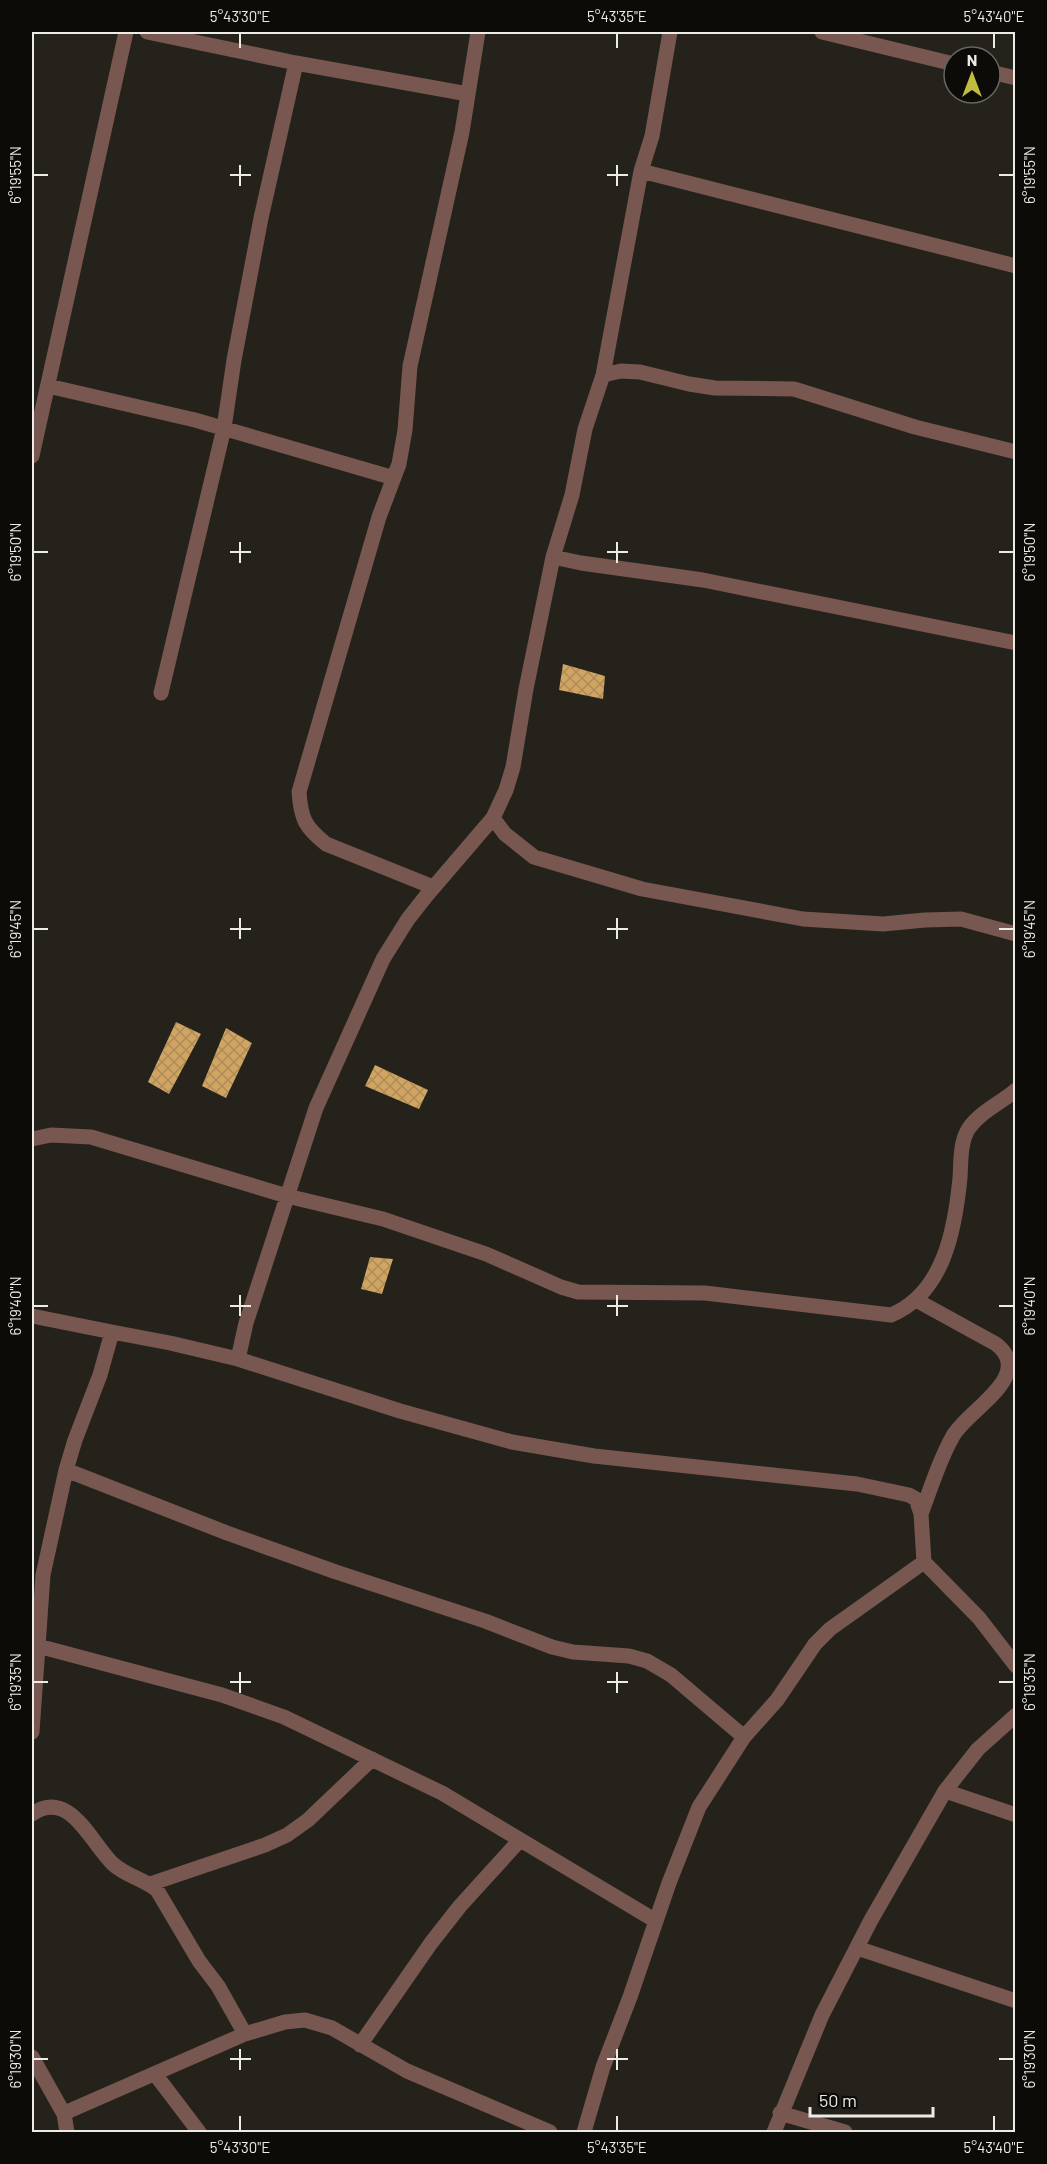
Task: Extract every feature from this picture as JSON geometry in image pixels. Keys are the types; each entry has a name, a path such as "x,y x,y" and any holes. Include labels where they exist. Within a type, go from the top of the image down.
{"street":[{"path":"32,456 126,32"},
{"path":"147,32 296,63 468,94"},
{"path":"433,887 326,844 304,823 299,792 371,544 399,464 405,430 410,366 459,143 478,32"},
{"path":"237,1359 246,1323 316,1108 383,959 408,919 493,818 506,790 513,767 553,557 572,495 585,429 603,375 640,171 652,136 670,32"},
{"path":"822,32 942,61"},
{"path":"161,693 224,428 234,360 261,218 296,63"},
{"path":"640,171 1016,266"},
{"path":"603,375 621,371 640,372 715,388 794,390 915,427 1016,452"},
{"path":"48,386 224,428 394,478"},
{"path":"553,557 703,580 1016,643"},
{"path":"493,818 505,834 534,857 642,890 803,919 884,924 961,919 1016,934"},
{"path":"32,1139 51,1135 92,1137 287,1196 383,1219 486,1254 561,1287 578,1292 705,1293 891,1315 902,1311 916,1300 943,1261 950,1241 959,1189 963,1140 968,1128 1016,1090"},
{"path":"916,1300 1011,1352 1006,1376 999,1389 964,1420 954,1433 921,1514"},
{"path":"32,1316 170,1343 237,1359 400,1411 512,1442 594,1456 857,1484 912,1497 919,1506 921,1514 924,1562 979,1618 1016,1666"},
{"path":"32,1732 43,1575 66,1470 78,1431 100,1375 112,1332"},
{"path":"66,1470 238,1537 485,1621 552,1647 573,1652 629,1656 647,1661 671,1675 744,1737"},
{"path":"584,2133 603,2067 669,1883 699,1807 744,1737 777,1700 815,1644 830,1629 924,1562"},
{"path":"38,1646 222,1695 274,1713 442,1793 656,1921"},
{"path":"774,2133 780,2113 822,2015 945,1791 978,1749 1016,1715"},
{"path":"150,1884 266,1845 287,1835 308,1820 372,1759"},
{"path":"945,1791 1016,1815"},
{"path":"32,1814 45,1806 61,1808 90,1834 114,1864 150,1884 162,1898 199,1961 218,1986 245,2034"},
{"path":"360,2045 431,1943 460,1906 520,1840"},
{"path":"857,1948 1016,2001"},
{"path":"63,2114 245,2034 285,2022 305,2020 332,2028 407,2071 550,2133"},
{"path":"32,2057 63,2114 66,2133"},
{"path":"155,2074 199,2133"},
{"path":"780,2113 845,2133"}],"building":[{"path":"563,664 605,676 603,699 559,690"},
{"path":"176,1022 201,1034 169,1094 148,1082"},
{"path":"226,1028 252,1043 226,1098 202,1086"},
{"path":"375,1065 428,1090 419,1109 365,1086"},
{"path":"370,1257 393,1259 382,1294 361,1289"}]}
